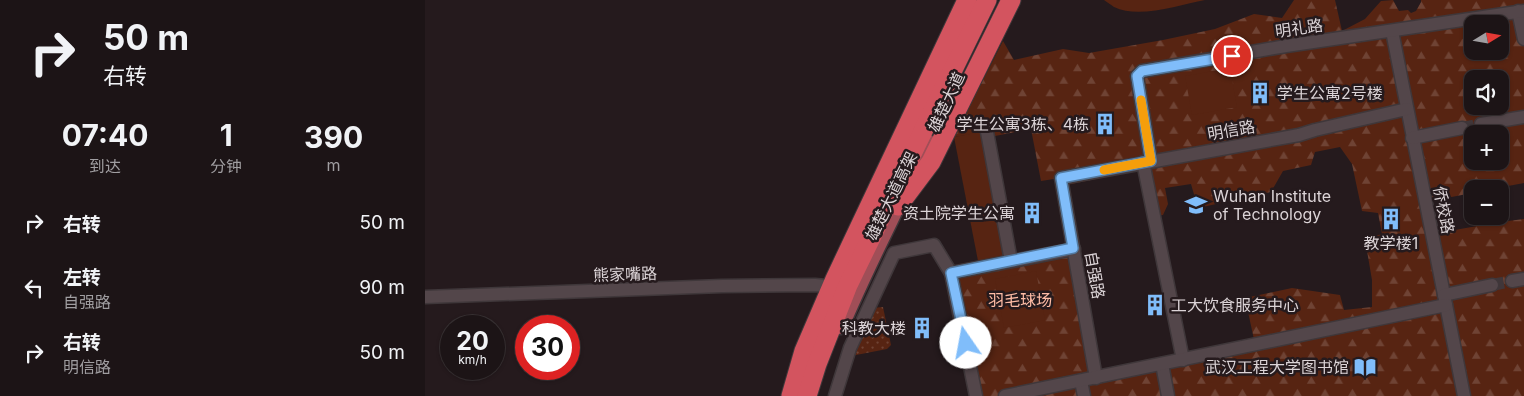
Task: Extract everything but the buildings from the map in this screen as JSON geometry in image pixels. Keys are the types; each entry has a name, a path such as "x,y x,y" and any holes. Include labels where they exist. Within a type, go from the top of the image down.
{"highway":[{"name":"雄楚大道高架","path":"791,396 805,351 835,279 967,0"},
{"name":"雄楚大道高架","path":"807,396 817,364 848,284 987,0"},
{"path":"898,206 931,162 1011,0"}],"main road":[{"name":"雄楚大道","path":"783,396 826,286 961,0"},
{"name":"雄楚大道","path":"814,396 866,270 994,0"}],"street":[{"name":"明礼路","path":"1147,162 1137,76 1142,71 1286,46 1521,11"},
{"path":"1521,11 1524,39"},
{"name":"侨校路","path":"1392,31 1465,396"},
{"name":"明信路","path":"1061,178 1297,135 1407,109"},
{"path":"1481,124 1524,116"},
{"path":"1412,138 1462,128"},
{"path":"987,132 1011,261"},
{"path":"1147,162 1183,360"},
{"name":"自强路","path":"1061,178 1096,378"},
{"path":"835,396 850,348 894,253 934,245 951,273 976,396"},
{"path":"951,273 1073,248"},
{"path":"1005,396 1183,360 1445,300 1492,285"},
{"name":"熊家嘴路","path":"425,297 712,287 826,286"},
{"path":"1162,364 1168,396"},
{"path":"1081,381 1084,396"}],"green space":[{"path":"1104,0 1205,0 1159,10 1135,12 1114,7"},
{"path":"1294,0 1335,0 1342,31 1365,19 1381,1 1393,0 1399,11 1408,10 1411,13 1416,11 1421,0 1524,0 1524,183 1509,186 1509,180 1464,180 1464,195 1426,202 1432,234 1483,225 1509,225 1509,221 1524,219 1524,396 976,396 951,273 1074,249 1096,378 1255,344 1245,298 1292,288 1340,295 1344,310 1372,307 1372,280 1365,239 1382,234 1378,213 1362,211 1352,164 1340,147 1315,152 1311,165 1283,171 1271,192 1198,208 1191,184 1165,188 1168,204 1163,215 1154,216 1144,169 1062,186 1060,178 1041,181 1031,129 995,136 987,132 954,137 950,144 1003,41 1014,60 1063,49 1089,53 1215,29 1254,14 1282,18"},
{"path":"1230,68 1237,107 1192,115 1185,76"},
{"path":"981,132 1005,256 978,261 954,137"},
{"name":"羽毛球场","path":"1036,271 1045,320 1004,328 995,279"},
{"path":"883,307 891,345 887,349 851,356 872,308"}],"tunnel":[{"path":"1462,128 1481,124"},
{"path":"1492,285 1512,281"}],"slow traffic":[{"path":"1104,170 1151,161 1141,100"}],"place":[{"name":"学生公寓2号楼","path":"1260,93"},
{"name":"学生公寓3栋、4栋","path":"1105,124"},
{"name":"Wuhan Institute of Technology","path":"1196,205"},
{"name":"资土院学生公寓","path":"1032,213"},
{"name":"教学楼1","path":"1391,219"},
{"name":"工大饮食服务中心","path":"1155,305"},
{"name":"科教大楼","path":"922,328"},
{"name":"武汉工程大学图书馆","path":"1365,367"}],"route":[{"path":"966,343 951,273 1073,248 1061,178 1151,161 1137,76 1142,71 1232,56"}]}
